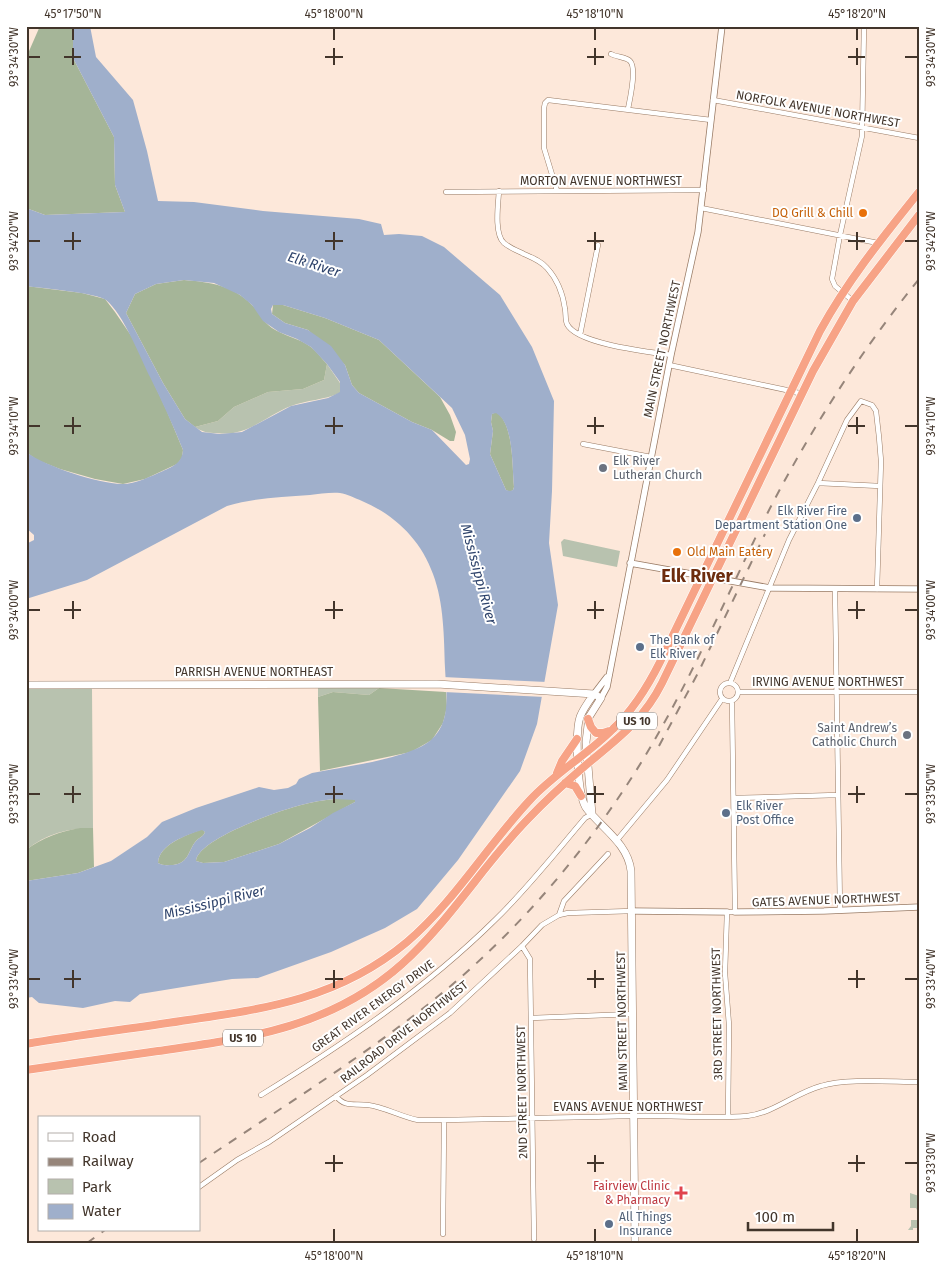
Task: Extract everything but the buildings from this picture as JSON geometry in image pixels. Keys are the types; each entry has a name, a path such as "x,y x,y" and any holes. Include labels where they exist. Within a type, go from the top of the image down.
{"highway":[{"name":"US 10","path":"26,1044 257,1010 302,999 344,982 387,957 421,929 450,897 521,810 556,776 615,728 648,685 820,331 842,292 919,192"},
{"name":"US 10","path":"26,1070 258,1035 293,1026 340,1006 385,978 421,946 510,839 541,806 565,783 622,736 651,702 665,677 824,351 853,301 919,215"},
{"path":"588,720 593,731 600,734 615,728"},
{"path":"556,776 562,761 577,739"},
{"path":"565,783 575,786 581,796"}],"main road":[{"name":"PARRISH AVENUE NORTHEAST","path":"26,684 437,684 594,694"},
{"path":"578,693 584,701 584,709"},
{"name":"MAIN STREET NORTHWEST","path":"594,694 580,718 577,739 581,796 584,805 617,840 630,864 635,1243"},
{"path":"594,694 601,698"},
{"name":"MAIN STREET NORTHWEST","path":"592,814 586,752 588,720 601,698"}],"street":[{"name":"MAIN STREET NORTHWEST","path":"601,698 607,687 671,355 689,275 704,190 722,26"},
{"path":"853,301 835,286 832,279 863,128 864,26"},
{"path":"611,54 627,59 632,64 633,75 628,109"},
{"path":"557,191 544,148 544,108 546,101 551,99 711,120"},
{"name":"NORFOLK AVENUE NORTHWEST","path":"713,100 919,138"},
{"name":"MORTON AVENUE NORTHWEST","path":"446,192 704,190"},
{"path":"499,191 498,229 500,238 506,244 538,260 548,268 559,285 567,325 590,340 671,355"},
{"path":"701,208 878,243"},
{"path":"580,335 598,244"},
{"path":"669,366 802,394"},
{"path":"730,683 789,540 847,420 861,401 872,405 876,411 881,461 878,589"},
{"path":"583,444 651,457"},
{"path":"818,483 880,486"},
{"path":"630,563 770,588 919,589"},
{"path":"835,589 840,910"},
{"name":"MAIN STREET NORTHWEST","path":"594,694 609,675"},
{"path":"558,915 632,911 735,912 732,701 738,692 736,686 730,683 725,684 720,690 722,698 729,702 732,701"},
{"name":"IRVING AVENUE NORTHWEST","path":"738,692 919,692"},
{"path":"617,840 667,780 722,698"},
{"path":"734,798 837,795"},
{"name":"GREAT RIVER ENERGY DRIVE","path":"261,1095 300,1071 393,1007 443,968 510,905 585,818 592,814"},
{"name":"RAILROAD DRIVE NORTHWEST","path":"200,1186 237,1160 268,1142 367,1076 450,1013 542,925 558,915 564,901 608,854"},
{"name":"GATES AVENUE NORTHWEST","path":"735,912 919,907"},
{"name":"3RD STREET NORTHWEST","path":"727,912 728,1116"},
{"name":"2ND STREET NORTHWEST","path":"522,946 530,959 534,1239"},
{"path":"531,1018 633,1014"},
{"name":"EVANS AVENUE NORTHWEST","path":"336,1096 340,1102 345,1104 370,1105 408,1118 444,1120 634,1116 750,1116 829,1084 847,1082 919,1082"},
{"path":"443,1234 444,1120"}],"green space":[{"path":"40,26 73,26 73,58 114,137 115,185 125,212 45,215 26,208 26,58"},
{"path":"184,280 220,286 245,298 272,328 297,339 315,351 327,364 324,380 303,389 268,392 234,407 218,421 195,427 185,419 163,383 126,313 135,294 156,284"},
{"path":"26,286 82,293 105,299 132,337 166,409 183,450 182,458 177,464 145,479 123,484 95,479 60,469 37,460 26,452"},
{"path":"273,305 283,305 325,318 379,340 440,397 450,415 456,432 454,441 450,441 432,430 412,422 359,393 352,385 345,365 308,330 285,323 272,314"},
{"path":"327,364 340,383 340,393 291,406 256,425 238,432 211,433 195,427 218,421 234,407 268,392 303,389 324,380"},
{"path":"496,412 506,426 511,446 514,487 510,492 506,490 490,454 493,431 492,414"},
{"path":"564,539 620,551 617,567 563,556 561,542"},
{"path":"92,688 93,828 75,829 58,833 41,840 26,850 26,689"},
{"path":"318,688 379,688 369,695 333,692 318,697"},
{"path":"379,688 446,692 447,707 443,723 432,740 411,752 320,771 318,697 333,692 369,695"},
{"path":"335,799 353,799 355,802 279,844 224,862 203,863 196,861 200,852 210,844 241,827 291,808"},
{"path":"80,828 93,828 94,867 78,873 26,881 26,850 52,836"},
{"path":"202,829 205,832 204,834 194,844 183,862 173,865 158,863 160,856 168,845"},
{"path":"910,1193 919,1196 919,1214 916,1208 910,1208"},
{"path":"919,1214 919,1228 908,1230 911,1226 911,1220 917,1220"}],"water":[{"name":"Mississippi River","path":"73,26 90,26 96,57 133,100 158,201 194,202 263,211 359,219 381,224 384,235 422,236 444,247 500,295 532,347 554,401 549,543 558,605 537,724 520,771 458,860 417,909 385,928 331,952 258,978 232,979 140,994 130,1002 115,1001 83,1008 39,1003 32,997 26,998 26,881 78,873 111,861 147,837 162,822 196,808 259,787 274,790 288,788 296,784 299,779 312,773 392,757 421,747 438,732 445,715 447,696 441,609 437,585 428,562 414,540 396,521 374,507 343,494 329,493 268,498 227,506 87,580 26,599 26,544 34,540 34,535 26,528 26,452 35,458 72,473 99,481 127,484 171,467 179,461 183,450 131,336 113,307 101,297 26,286 26,208 45,215 125,212 115,185 114,137 73,58","holes":["184,280 214,283 240,295 252,305 263,321 279,332 311,347 340,382 340,392 328,398 291,406 242,432 220,434 202,432 185,419 163,383 126,313 135,294 156,284","273,305 283,305 325,318 379,340 452,408 465,435 470,459 469,464 466,465 432,430 412,422 359,393 352,385 345,365 331,346 308,330 285,323 272,314 271,309","496,413 502,418 509,436 514,487 510,491 506,490 490,454 493,431 492,414","326,800 355,800 355,802 279,844 224,862 203,863 196,861 200,852 210,844 241,827 291,808","202,830 205,832 194,844 183,862 173,865 158,863 160,856 168,846"]}],"pier":[{"path":"443,677 547,682 545,697 444,692"}],"railway":[{"path":"200,1162 357,1057 418,1013 474,966 500,941 549,889 572,861 594,833 634,774 671,711 767,514 800,453 856,364 919,279"},
{"path":"659,746 698,673 765,534"},
{"path":"87,1243 102,1232"}],"place":[{"name":"DQ Grill & Chill","path":"863,213"},
{"name":"Elk River Lutheran Church","path":"603,468"},
{"name":"Elk River Fire Department Station One","path":"857,518"},
{"name":"Old Main Eatery","path":"677,552"},
{"name":"The Bank of Elk River","path":"640,647"},
{"name":"Saint Andrew’s Catholic Church","path":"907,735"},
{"name":"Elk River Post Office","path":"726,813"},
{"name":"Fairview Clinic & Pharmacy","path":"681,1193"},
{"name":"All Things Insurance","path":"609,1224"}],"district":[{"name":"Elk River","path":"697,576"}]}
